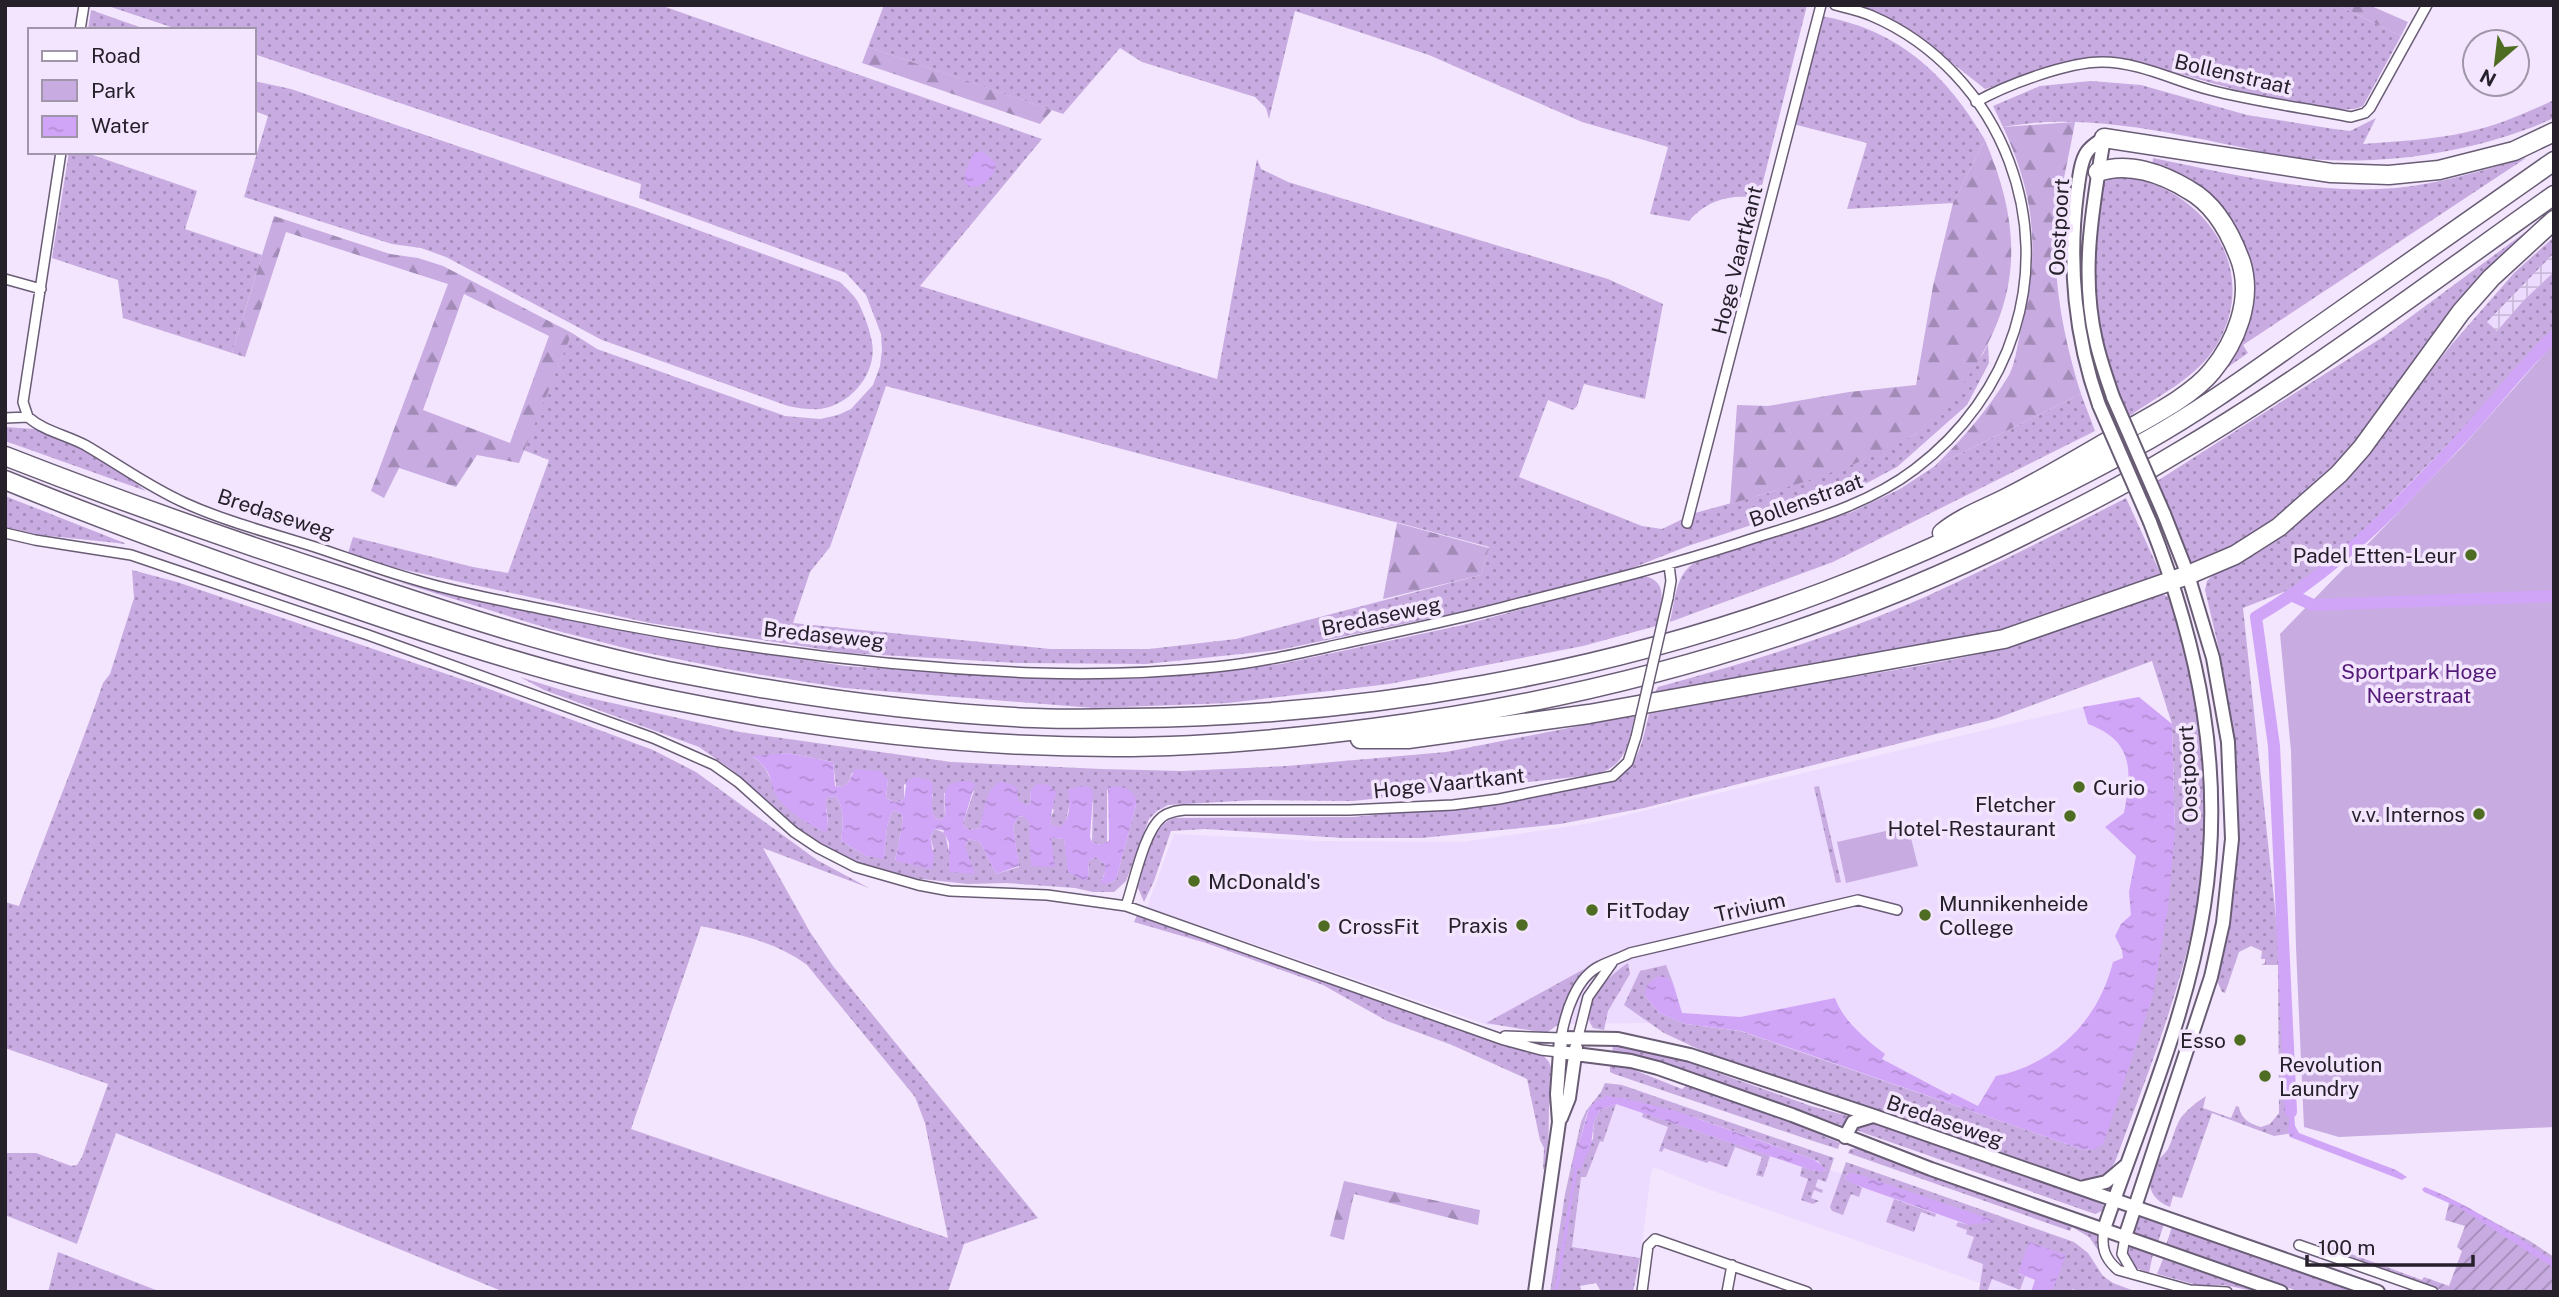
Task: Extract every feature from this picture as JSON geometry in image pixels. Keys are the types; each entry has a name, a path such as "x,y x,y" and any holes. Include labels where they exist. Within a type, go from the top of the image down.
{"highway":[{"path":"2104,138 2331,173 2389,175 2439,170 2514,151 2554,132"},
{"path":"5,456 230,540 425,604 571,648 663,670 826,699 1039,719 1285,711 1409,696 1592,661 1729,624 1825,592 1917,554 2023,505 2158,434 2268,362 2554,161"},
{"path":"1917,554 1948,528 2022,490 2153,415 2192,389 2210,373 2232,342 2243,308 2242,267 2232,237 2215,212 2192,191 2164,177 2142,170 2112,168 2098,173"},
{"path":"1283,739 1455,717 1673,670 1797,630 1913,584 2021,537 2167,460 2285,385 2554,195"},
{"path":"5,480 247,572 424,632 563,674 660,697 822,726 942,739 1116,747 1283,739 1408,739 1589,715 2004,639 2181,578 2235,555 2279,527 2339,474 2362,449 2461,312 2491,278 2554,220"}],"main road":[{"name":"Oostpoort","path":"2104,138 2089,234 2089,291 2096,340 2113,397 2164,514 2181,578 2207,733 2211,789 2210,843 2204,906 2189,979 2104,1229"},
{"name":"Oostpoort","path":"2104,138 2086,153 2074,219 2076,312 2082,345 2099,405 2150,522 2181,578 2214,658 2228,742 2232,839 2223,923 2207,991 2125,1237"},
{"path":"1559,1122 1569,1098 1578,1037"},
{"path":"1535,1292 1559,1122 1557,1094 1561,1038"},
{"name":"Bredaseweg","path":"1561,1038 1618,1039 1661,1047 1874,1116 2378,1292"},
{"name":"Bredaseweg","path":"1559,1052 1631,1061 1658,1068 2281,1292"},
{"path":"1845,1137 1853,1122 1874,1116"},
{"path":"2077,1188 2106,1182 2128,1163"}],"street":[{"path":"80,28 84,5"},
{"name":"Bollenstraat","path":"1669,565 1839,510 1876,494 1906,476 1955,433 1984,396 2004,360 2016,327 2024,295 2027,247 2020,195 1999,138 1955,72 1927,47 1871,15 1835,5"},
{"name":"Bollenstraat","path":"1976,102 1995,92 2073,66 2102,62 2129,66 2212,91 2351,117 2365,113 2370,108 2427,5"},
{"name":"Hoge Vaartkant","path":"1687,523 1823,6"},
{"path":"5,418 28,417 23,402 61,154"},
{"path":"5,279 41,289"},
{"name":"Bredaseweg","path":"28,417 38,426 84,445 151,487 191,506 414,580 470,595 674,636 842,659 1035,673 1137,673 1219,667 1457,619 1669,565"},
{"name":"Bredaseweg","path":"5,533 131,555 368,635 653,737 713,765 738,782 794,832 855,867 950,891 1047,895 1126,906 1523,1046 1559,1052"},
{"name":"Hoge Vaartkant","path":"1126,906 1151,832 1160,818 1174,811 1360,810 1453,805 1609,778 1626,765 1636,737 1668,598 1671,578 1669,565"},
{"name":"Trivium","path":"1561,1038 1566,1015 1578,988 1598,967 1630,953 1858,900 1897,910"},
{"path":"1578,1037 1585,1004 1612,962"},
{"name":"Bredaseweg","path":"1490,1034 1561,1038"},
{"path":"2104,1229 2102,1244 2110,1263 2118,1270 2179,1288 2227,1292"},
{"path":"2125,1237 2122,1254 2133,1273"},
{"path":"1642,1292 1648,1246 1651,1242 1661,1240 1807,1292"},
{"path":"2300,1245 2433,1292"},
{"path":"1727,1292 1732,1265"}],"shaded area":[{"path":"2554,253 2554,272 2524,300 2497,331 2486,322"},
{"path":"2139,697 2141,956 2075,1140 1721,1022 1488,1025 1147,907 1174,834 1318,841 1462,842 1592,823 2083,707"},
{"path":"1611,1100 1689,1120 1984,1224 1995,1223 2098,1281 2129,1292 1979,1292 1980,1283 1705,1188 1654,1167 1640,1258 1572,1247 1581,1176"}],"green space":[{"path":"105,5 660,5 1042,139 920,286 1217,379 1257,159 1261,169 1288,182 1608,279 1663,304 1645,399 1584,384 1577,406 1573,410 1548,400 1519,477 1642,526 1662,529 1695,513 1768,493 1859,462 1916,434 1983,354 1988,344 1989,363 1967,405 1897,467 1848,493 1688,546 1622,572 1460,612 1279,650 1146,664 1017,663 847,653 650,623 382,565 348,553 353,537 508,573 549,460 523,450 572,333 597,349 785,416 820,419 838,415 851,409 873,385 880,366 881,334 866,295 846,273 639,198 641,184 256,55 256,28 174,28","holes":["886,386 1489,547 1481,575 1236,639 1149,649 1050,649 793,623 810,572 830,547"]},
{"path":"884,5 1807,5 1759,198 1721,200 1704,208 1689,221 1650,214 1668,147 1582,122 1429,55 1295,11 1269,119 1266,108 1255,97 1142,62 1120,48 1063,114 868,47"},
{"path":"1856,5 2337,5 2401,36 2363,106 2345,109 2283,101 2119,57 2095,59 2052,69 1985,89 1923,40 1877,13"},
{"path":"2337,5 2369,5 2408,22 2401,36"},
{"path":"91,10 142,28 88,28"},
{"path":"1822,16 1874,32 1918,58 1937,75 1970,116 1985,140 1953,203 1847,209 1867,143 1793,124"},
{"path":"868,47 1052,110 1040,124 862,63"},
{"path":"256,81 291,89 635,207 840,282 858,302 869,329 873,350 867,373 853,393 832,406 812,409 788,406 602,340 446,257 421,248 392,244 244,197 268,116 256,112"},
{"path":"2091,81 2141,85 2247,115 2334,129 2350,131 2376,118 2363,144 2454,135 2511,119 2554,100 2554,118 2523,131 2456,149 2350,161 2276,155 2117,125 2060,122 2003,127 1993,106 2040,86"},
{"path":"2075,122 2059,207 2056,254 2063,325 2081,394 1935,466 1975,423 2009,375 2026,306 2032,253 2029,204 2023,179 2003,127"},
{"path":"1985,140 2006,202 2011,261 1999,318 1968,377 1951,401 1930,423 1893,447 1824,475 1730,504 1737,405 1768,406 1849,392 1916,385 1933,286 1953,203"},
{"path":"69,154 90,154 197,191 185,229 262,255 232,353 123,318 118,280 52,258"},
{"path":"2153,158 2273,182 2334,189 2365,189 2429,183 2526,158 2243,345 2248,353 2204,384 2245,318 2230,227 2152,168"},
{"path":"2114,176 2143,181 2171,192 2194,209 2213,230 2226,254 2232,281 2231,310 2212,353 2190,375 2127,418 2104,352 2096,310 2094,248 2100,185"},
{"path":"2554,211 2554,216 2325,483 2251,539 2191,567 2154,483 2386,335"},
{"path":"274,216 390,254 418,258 443,266 572,333 519,463 477,455 456,487 399,468 384,498 371,491 448,284 286,232 245,357 232,353","holes":["464,294 549,336 510,443 423,410"]},
{"path":"2554,237 2554,253 2487,322 2497,331 2524,300 2554,272 2554,328 2453,439 2337,558 2294,588 2243,608 2281,965 2288,1110 2293,1133 2274,1136 2212,1113 2182,1198 2173,1196 2170,1207 2153,1194 2151,1176 2157,1162 2168,1149 2180,1119 2190,1108 2206,1096 2203,1108 2231,1118 2236,1106 2247,1120 2261,1127 2270,1124 2279,1113 2278,965 2261,965 2265,963 2265,959 2261,959 2262,951 2251,946 2239,952 2225,993 2218,983 2237,853 2238,781 2221,658 2205,590 2207,581 2214,574 2263,547 2366,453 2452,344 2514,273"},
{"name":"Sportpark Hoge Neerstraat","path":"2554,343 2554,1127 2339,1137 2304,1127 2291,751 2280,634 2464,445"},
{"path":"2081,394 2095,431 1833,562 1670,622 1679,582 1694,563 1852,512 1900,489 1935,466"},
{"path":"5,427 49,430 106,460 146,491 5,441"},
{"path":"5,496 127,544 40,535 5,527"},
{"path":"2126,498 2163,579 2025,628 1654,695 1658,687 1793,647 1893,611"},
{"path":"1397,523 1489,548 1481,575 1383,599"},
{"path":"132,570 177,582 473,683 653,750 696,772 817,860 869,888 763,848 810,932 833,966 1038,1218 964,1244 948,1292 504,1292 116,1133 77,1244 5,1215 5,1153 36,1153 71,1166 77,1165 108,1084 5,1048 5,902 19,906 103,683 110,674 134,598","holes":["701,926 770,945 807,965 915,1097 925,1123 948,1238 631,1129"]},
{"path":"1644,576 1652,579 1661,589 1656,626 1583,646 1389,684 1228,703 1094,708 844,688 737,671 637,651 550,629 399,582 648,636 845,666 1017,677 1146,677 1281,664 1463,625"},
{"path":"2154,593 2168,596 2186,649 2199,704 2204,754 2203,868 2187,951 2166,1023 2115,1162 2098,1178 2074,1178 1947,1133 1726,1062 1664,1033 1624,1005 1640,971 1666,965 1673,983 1668,978 1645,996 1659,1013 1686,1024 1740,1031 2081,1149 2093,1150 2175,831 2172,724 2152,661 1995,719 1644,808 1560,824 1421,838 1343,838 1206,829 1171,831 1144,902 1138,888 1153,839 1158,830 1173,818 1354,817 1503,801 1607,783 1626,772 1632,764 1641,746 1649,714 1991,651 2015,645"},
{"path":"520,677 581,696 740,732 951,762 1182,771 1287,766 1446,752 1635,715 1620,760 1605,771 1593,775 1353,801 1255,800 1168,805 1149,819 1126,881 1114,892 1093,892 1075,888 1006,883 968,884 912,878 858,863 803,835 732,770 699,747 544,690","holes":["787,753 833,762 836,786 842,787 848,783 852,773 888,780 886,798 897,801 904,799 904,784 933,794 930,808 935,818 940,820 945,817 944,793 974,791 963,823 965,828 970,830 980,828 988,795 1028,805 1031,802 1030,791 1054,810 1050,819 1051,825 1058,827 1065,825 1070,802 1093,802 1092,842 1100,845 1107,844 1107,790 1136,805 1116,880 1108,884 1101,880 1105,873 1105,864 1096,857 1089,860 1088,878 1084,880 1069,872 1064,839 1031,840 1029,822 1024,816 1018,817 1013,826 1019,867 996,874 980,842 969,839 965,846 949,852 945,833 935,829 930,836 934,850 895,861 903,821 902,815 895,810 891,813 887,827 884,858 866,856 841,841 842,812 836,796 827,797 828,823 825,832 791,808 764,768 753,757"]},
{"path":"1819,786 1841,882 1836,883 1814,787"},
{"path":"1908,826 1918,866 1846,883 1837,842"},
{"path":"1137,915 1543,1055 1554,1075 1549,1107 1548,1163 1543,1170 1544,1148 1527,1079 1452,1045 1387,1021 1323,985 1206,943 1134,922"},
{"path":"1628,963 1630,974 1608,1011 1604,1030 1593,1028 1589,1019 1592,1000 1604,983"},
{"path":"1584,969 1565,1001 1559,1024 1546,1033 1486,1023"},
{"path":"1613,1045 1687,1062 1811,1106 1878,1124 2093,1200 2103,1205 2102,1211 2095,1214 1673,1066 1612,1054"},
{"path":"1610,1066 1624,1066 1682,1089 1687,1085 1797,1125 1840,1143 1838,1149 1614,1074 1610,1072"},
{"path":"1605,1083 1622,1085 1834,1158 1826,1182 1818,1179 1815,1187 1823,1190 1822,1193 1814,1190 1811,1198 1819,1201 1813,1204 1801,1200 1808,1179 1800,1176 1802,1167 1825,1171 1818,1161 1699,1119 1623,1098 1589,1109 1573,1167 1593,1139 1594,1122 1600,1110 1616,1104 1603,1142 1600,1141 1586,1177 1581,1177 1572,1247 1640,1258 1633,1292 1601,1292 1596,1283 1580,1286 1582,1292 1550,1292 1565,1194 1581,1122 1586,1111"},
{"path":"1643,1113 1770,1156 1763,1177 1756,1175 1762,1157 1735,1147 1727,1167 1664,1148 1662,1152 1659,1151 1668,1127 1642,1117"},
{"path":"1857,1148 2098,1236 2106,1262 2089,1237 2072,1227 2070,1231 1848,1153 1850,1149"},
{"path":"1846,1162 2074,1242 2088,1253 2103,1276 2137,1292 2081,1292 2072,1289 2071,1292 2052,1292 2065,1255 2018,1274 2025,1276 2020,1290 1992,1279 1987,1292 1979,1292 1983,1264 1967,1258 1974,1237 1966,1234 1967,1230 1956,1226 1958,1222 1969,1225 1848,1173 1845,1179 1862,1188 1859,1197 1851,1194 1843,1215 1832,1211 1830,1207"},
{"path":"1344,1181 1480,1210 1478,1225 1354,1194 1344,1240 1330,1236"},
{"path":"1894,1199 1936,1214 1935,1217 1921,1212 1914,1232 1886,1222"},
{"path":"2450,1199 2530,1241 2554,1257 2554,1292 2447,1292 2333,1250 2332,1247 2422,1280 2424,1277 2449,1286 2462,1251 2457,1247 2465,1226 2445,1220"},
{"path":"2139,1217 2164,1224 2158,1242 2133,1232"},
{"path":"2172,1227 2356,1292 2300,1292 2166,1245"},
{"path":"2126,1245 2153,1254 2149,1273 2136,1268 2125,1251"},
{"path":"58,1252 161,1292 48,1292"},
{"path":"2163,1259 2258,1292 2224,1285 2197,1285 2157,1274"}],"water":[{"path":"982,151 996,163 994,172 980,185 970,187 964,181 965,173 973,153"},
{"path":"2139,697 2172,724 2175,831 2168,907 2153,995 2103,1144 2093,1150 2081,1149 1741,1031 1686,1024 1659,1013 1645,996 1647,985 1658,976 1668,978 1673,983 1682,1013 1740,1017 1835,998 1849,1021 1885,1054 1882,1059 1950,1095 1952,1093 1978,1106 1996,1076 2037,1062 2071,1037 2097,1003 2113,962 2123,958 2115,936 2121,924 2131,915 2129,892 2136,856 2105,827 2124,813 2128,771 2122,749 2114,739 2088,724 2083,707"},
{"path":"787,753 833,762 835,786 842,787 848,783 855,769 880,771 888,780 886,798 892,801 904,799 907,780 916,777 930,780 933,789 933,812 935,818 940,820 945,817 947,787 957,782 973,783 975,784 963,823 965,828 970,830 980,828 988,795 1001,781 1017,787 1018,801 1028,805 1031,802 1030,791 1037,784 1052,787 1056,792 1051,825 1060,827 1068,815 1068,789 1085,786 1091,788 1093,795 1090,837 1092,842 1100,845 1109,841 1108,788 1118,786 1128,789 1134,795 1136,805 1116,880 1108,884 1100,883 1105,873 1105,864 1096,857 1089,860 1088,878 1084,881 1068,872 1064,839 1051,838 1055,867 1031,866 1029,822 1023,816 1018,817 1013,826 1019,866 996,874 980,842 969,839 965,846 975,874 949,872 949,843 943,830 935,829 930,836 934,857 932,869 895,861 903,821 902,815 895,810 891,813 887,827 884,859 866,856 841,841 842,812 836,796 827,797 826,833 795,815 780,801 765,768 752,756"},
{"path":"1606,1096 1676,1111 1815,1160 1826,1169 1822,1172 1811,1170 1616,1104 1600,1110 1594,1122 1591,1145 1581,1169 1572,1167 1589,1109"},
{"path":"2290,1112 2294,1112 2295,1126 2299,1133 2396,1170 2407,1177 2402,1180 2290,1137"},
{"path":"1848,1173 1861,1175 1996,1221 1969,1225 1853,1184 1845,1179"},
{"path":"2425,1187 2507,1230 2554,1261 2554,1268 2458,1207 2424,1192 2422,1189"},
{"path":"2029,1242 2066,1255 2052,1292 2031,1292 2035,1280 2018,1273"}],"waterway":[{"path":"2291,1112 2274,746 2256,617 2312,580 2363,538 2411,492 2554,336"},
{"path":"2291,595 2313,605 2554,596"},
{"path":"1556,1292 1576,1168"}],"place":[{"name":"Padel Etten-Leur","path":"2471,555"},
{"name":"Curio","path":"2079,787"},
{"name":"v.v. Internos","path":"2479,814"},
{"name":"Fletcher Hotel-Restaurant","path":"2070,816"},
{"name":"McDonald's","path":"1194,881"},
{"name":"FitToday","path":"1592,910"},
{"name":"Munnikenheide College","path":"1925,915"},
{"name":"Praxis","path":"1522,925"},
{"name":"CrossFit","path":"1324,926"},
{"name":"Esso","path":"2240,1040"},
{"name":"Revolution Laundry","path":"2265,1076"}]}
